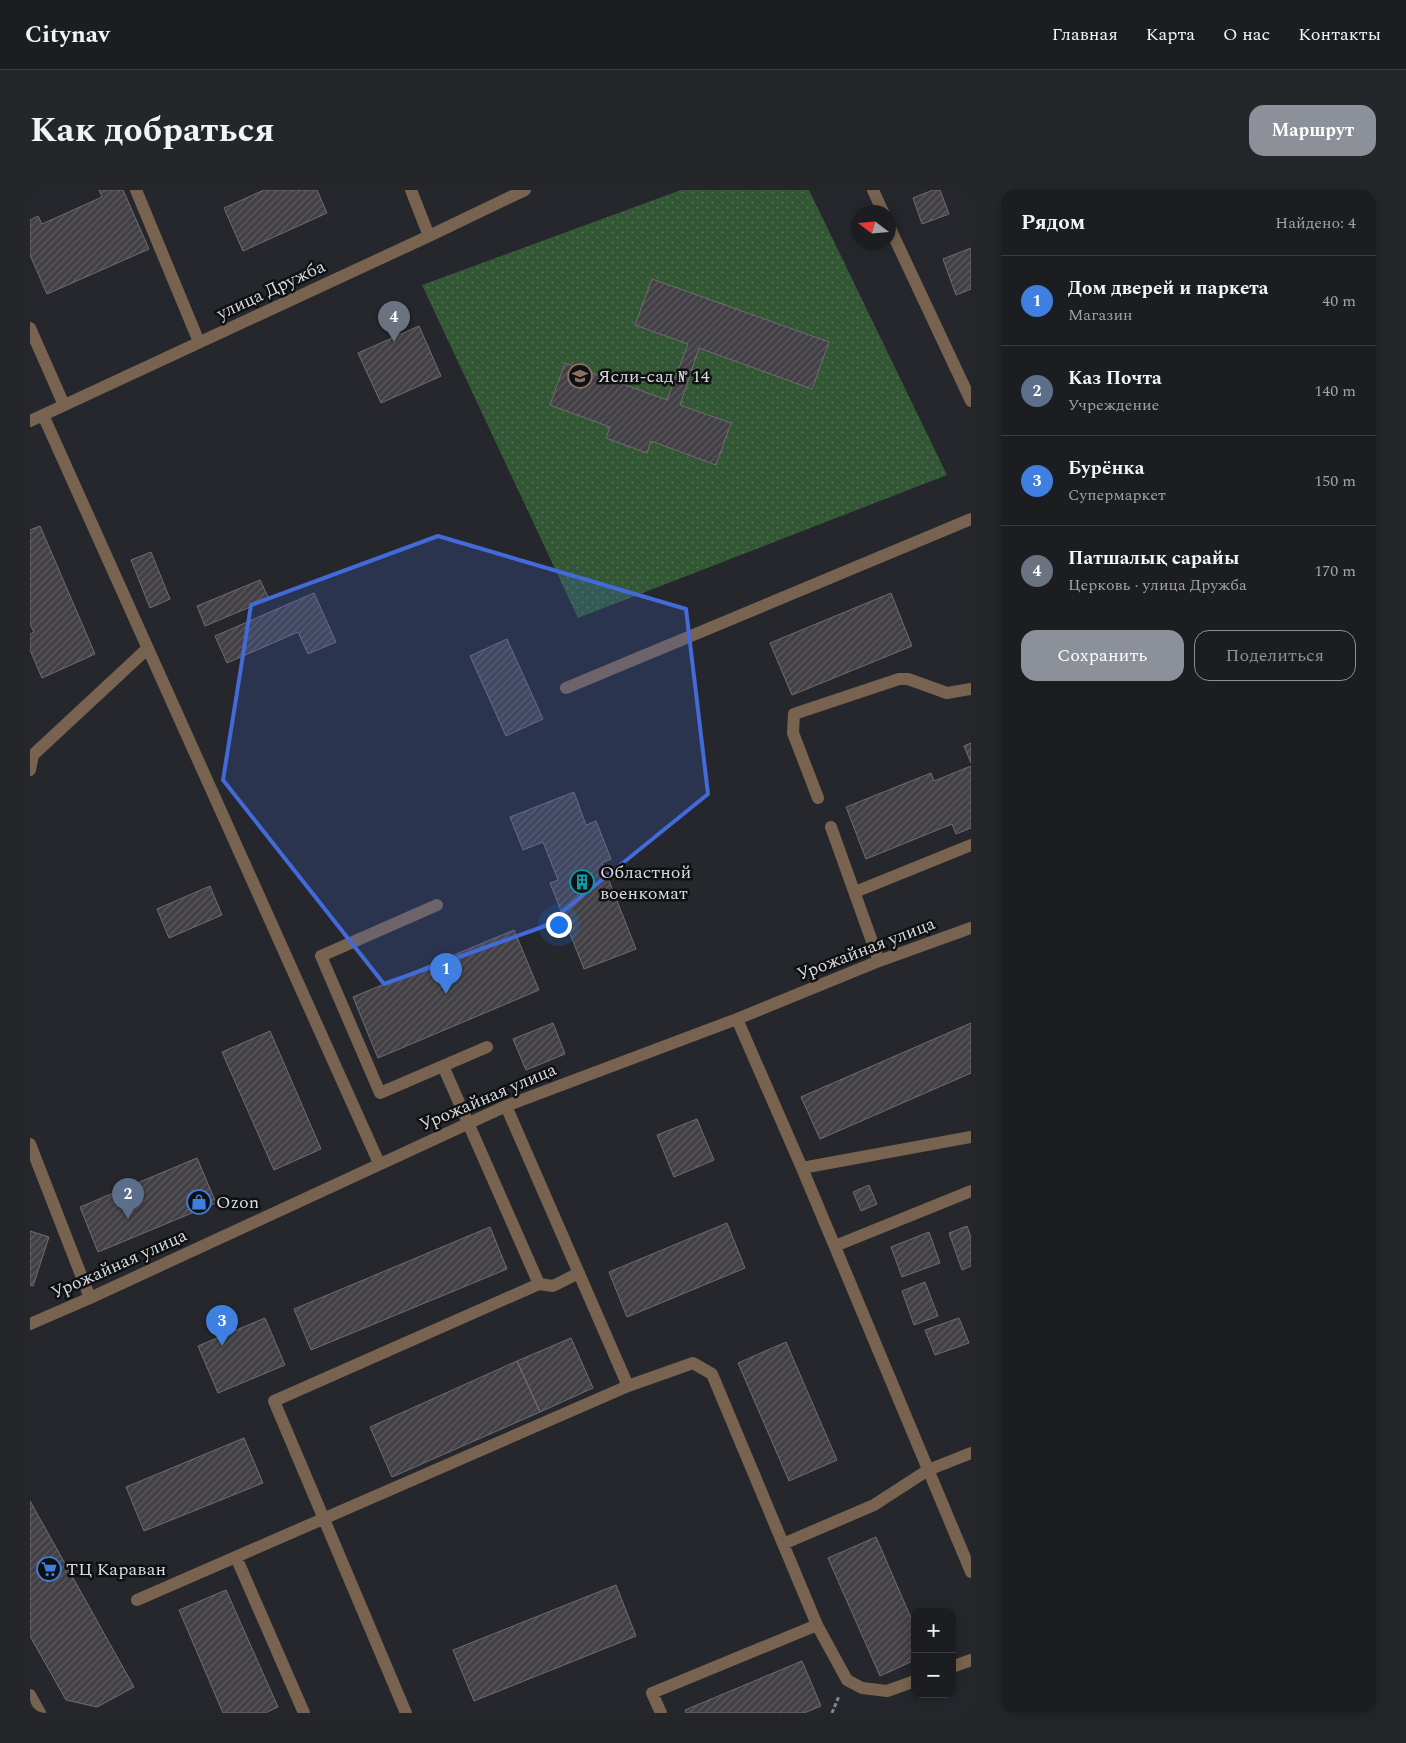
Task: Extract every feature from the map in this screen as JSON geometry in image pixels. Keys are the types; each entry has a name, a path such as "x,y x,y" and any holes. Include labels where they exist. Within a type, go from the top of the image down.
{"street":[{"path":"136,190 199,342"},
{"path":"411,190 429,236"},
{"name":"улица Дружба","path":"30,421 525,190"},
{"path":"872,190 880,205"},
{"path":"896,241 971,401"},
{"path":"30,328 64,405"},
{"path":"43,415 379,1164"},
{"path":"566,688 971,519"},
{"path":"30,770 31,754 148,648"},
{"path":"818,798 793,733 794,714 899,678 947,693 971,689"},
{"path":"831,827 879,961"},
{"path":"855,892 971,845"},
{"path":"437,905 320,956 380,1093 487,1047"},
{"name":"Урожайная улица","path":"30,1324 506,1106 737,1019 879,961 971,928"},
{"path":"737,1019 802,1168 971,1572"},
{"path":"443,1066 539,1284"},
{"path":"506,1106 628,1386"},
{"path":"802,1168 971,1137"},
{"path":"30,1144 90,1298"},
{"path":"835,1246 971,1192"},
{"path":"406,1713 274,1401 539,1284 553,1286 579,1273"},
{"path":"137,1600 628,1386 693,1363 712,1374 817,1625 847,1680 862,1688 887,1691 911,1682"},
{"path":"783,1544 874,1505 928,1470 971,1453"},
{"path":"236,1557 304,1713"},
{"path":"661,1713 652,1692 817,1625"},
{"path":"956,1666 971,1660"},
{"path":"30,1695 40,1713"}],"highlighted area":[{"path":"438,536 686,609 708,794 545,926 384,984 223,780 251,605"}],"green space":[{"path":"681,190 809,190 947,475 578,618 422,285"}],"building":[{"path":"99,190 123,190 149,249 47,294 30,255 30,220 38,216 42,224 102,197"},
{"path":"264,190 317,190 327,213 243,251 224,208"},
{"path":"933,190 940,190 949,214 922,224 913,198"},
{"path":"971,248 971,289 956,295 943,259"},
{"name":"Ясли-сад № 14","path":"652,279 829,342 812,389 699,348 680,405 731,423 716,465 651,441 647,453 606,438 610,427 550,405 565,363 667,400 688,344 635,325"},
{"path":"419,326 441,376 381,403 358,353"},
{"path":"40,526 95,654 42,678 30,650 30,634 34,632 30,624 30,530"},
{"path":"151,552 170,599 150,608 131,560"},
{"path":"260,580 269,599 205,626 197,606"},
{"path":"314,593 336,642 308,654 298,632 227,663 215,636"},
{"path":"891,593 912,646 792,695 770,643"},
{"path":"507,639 543,719 506,736 470,656"},
{"path":"971,743 971,763 964,746"},
{"path":"971,766 971,828 956,834 952,824 866,859 846,807 931,773 934,781"},
{"name":"Областной военкомат","path":"574,792 586,825 596,821 611,859 602,863 636,949 584,969 550,883 558,880 543,842 523,850 510,817"},
{"path":"210,886 222,915 169,938 157,909"},
{"path":"514,930 539,990 378,1058 353,997"},
{"path":"553,1023 565,1054 526,1070 513,1039"},
{"path":"971,1023 971,1073 820,1139 801,1097"},
{"path":"270,1031 321,1149 274,1170 222,1052"},
{"path":"697,1119 714,1160 674,1177 657,1135"},
{"path":"197,1158 216,1203 98,1252 80,1207"},
{"path":"869,1185 877,1204 861,1211 853,1192"},
{"path":"727,1223 745,1268 627,1317 609,1272"},
{"path":"967,1226 971,1237 971,1266 962,1270 949,1233"},
{"path":"490,1227 507,1269 311,1350 294,1309"},
{"path":"30,1231 49,1237 33,1286 30,1285"},
{"path":"929,1232 940,1263 902,1277 891,1247"},
{"path":"925,1282 938,1316 914,1325 902,1291"},
{"path":"265,1318 285,1365 218,1393 198,1346"},
{"path":"959,1318 969,1343 935,1355 925,1330"},
{"path":"571,1338 593,1388 540,1412 517,1361"},
{"path":"786,1342 837,1460 789,1481 738,1363"},
{"path":"517,1361 540,1412 392,1477 370,1427"},
{"path":"244,1438 263,1483 144,1531 126,1487"},
{"name":"ТЦ Караван","path":"30,1501 134,1687 97,1707 66,1700 30,1636"},
{"path":"876,1537 911,1618 911,1662 880,1676 828,1558"},
{"path":"616,1585 636,1636 474,1701 453,1650"},
{"path":"226,1590 278,1707 265,1713 223,1713 179,1610"},
{"path":"802,1661 821,1706 804,1713 686,1713 685,1710"}],"place":[{"name":"Патшалық сарайы","path":"394,342"},
{"name":"Ясли-сад № 14","path":"580,376"},
{"name":"Областной военкомат","path":"582,882"},
{"name":"Дом дверей и паркета","path":"446,994"},
{"name":"Ozon","path":"199,1202"},
{"name":"Каз Почта","path":"128,1219"},
{"name":"Бурёнка","path":"222,1346"},
{"name":"ТЦ Караван","path":"49,1569"}]}
